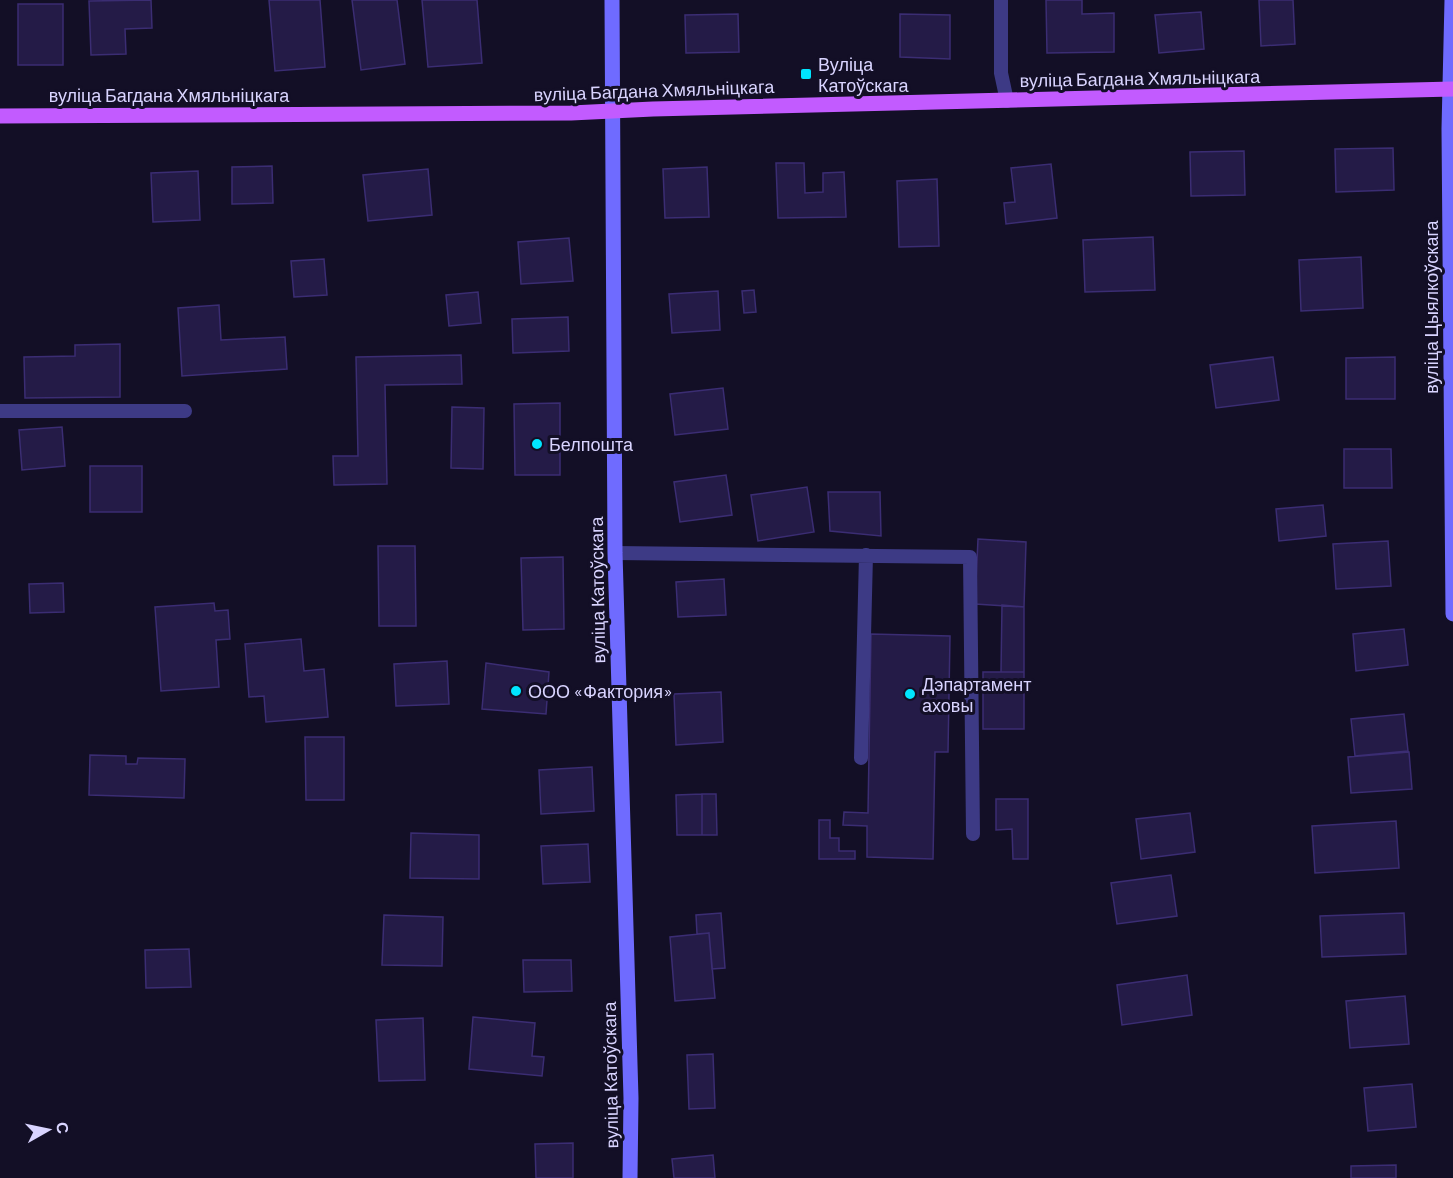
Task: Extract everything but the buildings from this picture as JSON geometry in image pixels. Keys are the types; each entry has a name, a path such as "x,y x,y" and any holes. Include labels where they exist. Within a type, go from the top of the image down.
{"main road":[{"name":"вуліца Багдана Хмяльніцкага","path":"0,116 559,113 1451,89"}],"street":[{"name":"вуліца Катоўскага","path":"612,0 615,553 631,1098 630,1178"},
{"name":"вуліца Цыялкоўскага","path":"1452,0 1453,614"}],"lane":[{"path":"1001,0 1001,73 1007,101"},
{"path":"0,411 185,411"},
{"path":"615,553 970,556 973,834"},
{"path":"861,758 866,555"}],"place":[{"name":"Вуліца Катоўскага","path":"806,74"},
{"name":"Белпошта","path":"537,444"},
{"name":"ООО «Фактория»","path":"516,691"},
{"name":"Дэпартамент аховы","path":"910,694"}]}
